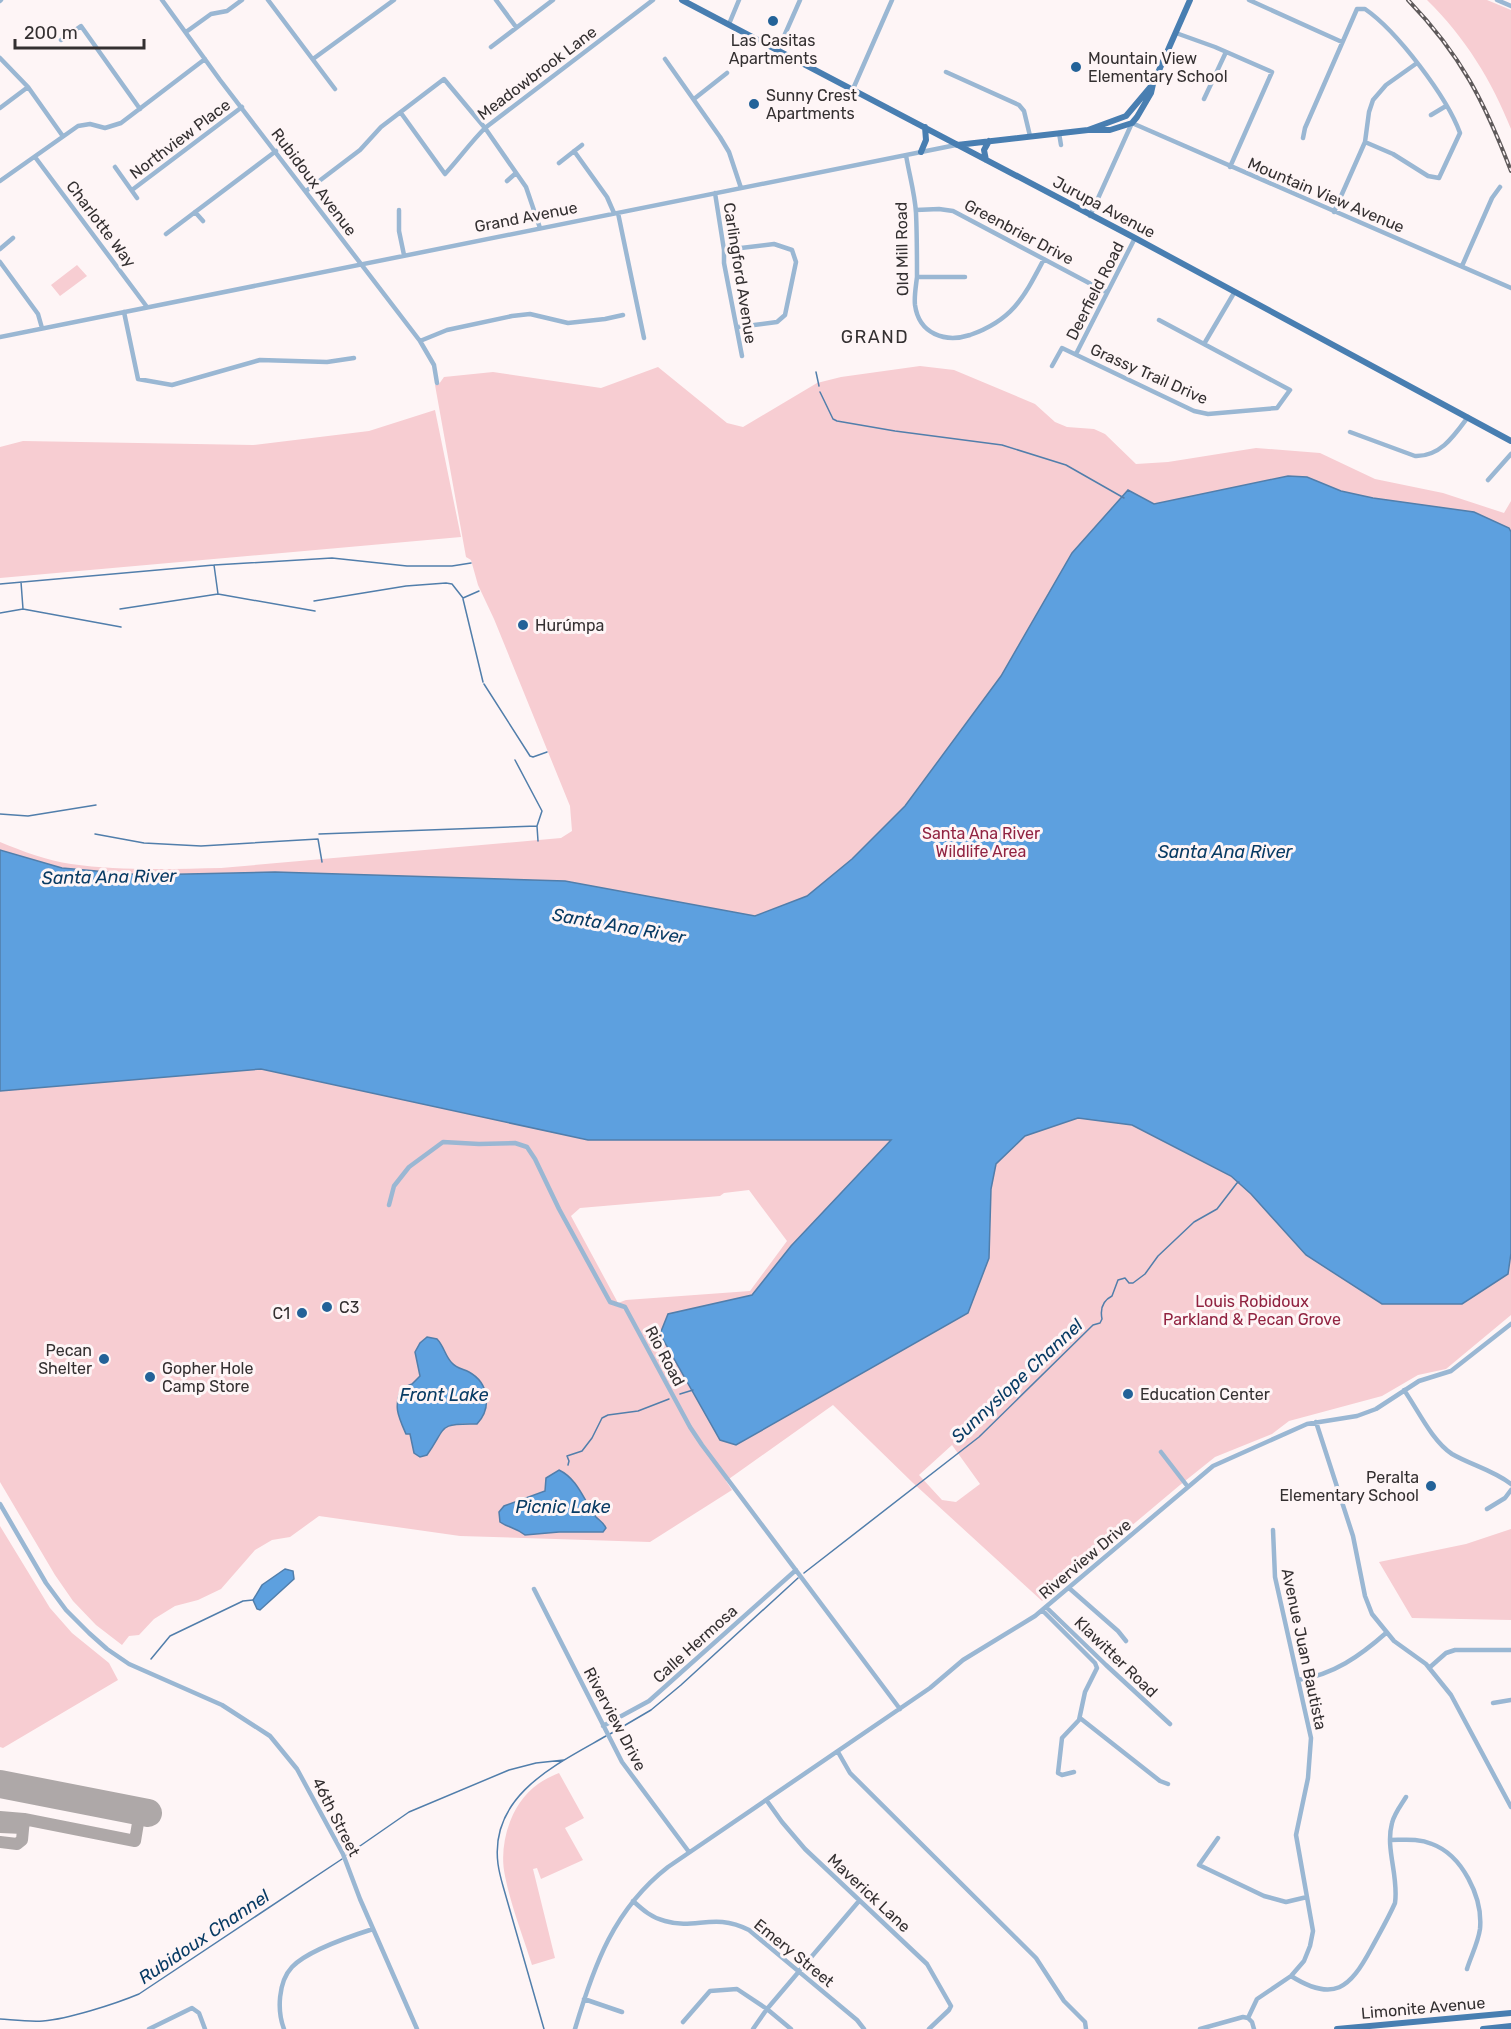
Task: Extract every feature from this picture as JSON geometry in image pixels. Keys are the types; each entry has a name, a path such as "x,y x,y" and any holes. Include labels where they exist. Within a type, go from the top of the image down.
{"main road":[{"name":"Jurupa Avenue","path":"682,0 1135,238 1511,441"},
{"path":"1131,123 1146,104 1190,0"},
{"path":"1126,116 1153,84"},
{"name":"Grand Avenue","path":"1088,130 1126,116"},
{"name":"Grand Avenue","path":"957,145 1088,130 1110,130 1131,123"},
{"path":"921,152 926,140 924,127"},
{"path":"986,159 984,150 989,141"},
{"name":"Limonite Avenue","path":"1337,2029 1511,2013"},
{"name":"Limonite Avenue","path":"1483,2029 1511,2026"}],"street":[{"name":"Rubidoux Avenue","path":"162,0 420,341 434,365 437,383"},
{"path":"186,32 211,14 227,11 242,0"},
{"path":"268,0 336,89"},
{"path":"313,59 394,0"},
{"path":"496,0 516,27"},
{"path":"491,47 553,0"},
{"name":"Meadowbrook Lane","path":"401,113 445,174 484,128 653,0"},
{"path":"729,24 740,0"},
{"path":"778,50 800,0"},
{"path":"853,89 892,0"},
{"path":"1249,0 1342,42"},
{"path":"1497,0 1511,6"},
{"path":"1303,138 1305,128 1357,9 1365,9 1374,15 1417,63 1446,106 1460,133 1439,178 1428,176 1393,154 1365,142"},
{"path":"61,40 81,26 140,109"},
{"path":"1176,33 1272,72 1230,167"},
{"path":"1204,99 1226,52"},
{"path":"0,58 28,87 62,135"},
{"path":"0,182 62,135 78,126 90,124 105,128 120,123 205,59"},
{"name":"Carlingford Avenue","path":"665,59 729,152 741,188"},
{"path":"1334,212 1365,142 1373,100 1386,85 1417,63"},
{"path":"946,72 1018,105 1024,111 1030,136"},
{"path":"694,99 727,73"},
{"path":"306,191 360,150 381,127 444,79 484,128 526,187 540,228"},
{"path":"0,108 28,87"},
{"path":"1431,115 1446,106"},
{"name":"Northview Place","path":"132,190 242,107"},
{"path":"1090,216 1131,123 1126,116"},
{"name":"Mountain View Avenue","path":"1131,123 1511,288"},
{"path":"1059,133 1061,145"},
{"path":"559,163 582,145"},
{"name":"Grand Avenue","path":"0,336 957,145"},
{"path":"166,234 276,151"},
{"path":"574,152 616,213 644,338"},
{"name":"Old Mill Road","path":"906,155 916,210 915,305 924,326 939,337 958,339 982,331 1013,310 1029,288 1044,260"},
{"name":"Charlotte Way","path":"35,157 147,307"},
{"path":"115,167 137,198"},
{"path":"507,181 516,173"},
{"path":"1462,266 1492,198 1500,187"},
{"name":"Carlingford Avenue","path":"715,194 724,263 742,356"},
{"path":"399,210 399,231 404,255"},
{"name":"Greenbrier Drive","path":"916,210 953,211 1106,292"},
{"path":"195,212 203,221"},
{"path":"0,249 13,238"},
{"name":"Deerfield Road","path":"1076,354 1135,238"},
{"path":"724,250 774,244 792,250 796,262 785,315 777,322 738,327"},
{"path":"0,262 38,314 42,328"},
{"path":"917,278 965,277"},
{"path":"1159,320 1204,344 1234,293"},
{"path":"124,312 138,379 172,385 260,360 327,362 354,358"},
{"path":"420,341 447,330 512,316 530,314 568,323 623,315"},
{"name":"Grassy Trail Drive","path":"1062,348 1194,411 1208,414 1277,408 1290,390 1204,344"},
{"name":"Deerfield Road","path":"1052,366 1062,348"},
{"path":"1350,432 1415,456 1426,457 1435,453 1455,434 1468,417"},
{"path":"1488,480 1511,454"},
{"name":"Rio Road","path":"389,1205 394,1186 409,1167 443,1142 515,1143 527,1147 610,1302 625,1307 690,1426 900,1709"},
{"name":"Riverview Drive","path":"575,2029 584,1999 611,1933 633,1901 657,1876 930,1688 963,1660 1044,1608 1213,1467 1292,1430 1316,1422 1357,1416 1383,1405 1419,1382 1451,1371 1511,1324"},
{"path":"1404,1390 1442,1446 1454,1455 1497,1474 1511,1484"},
{"path":"1316,1422 1353,1536 1365,1596 1372,1614 1386,1633 1429,1668 1450,1695 1511,1807"},
{"path":"1161,1452 1188,1487"},
{"path":"1487,1509 1505,1498 1511,1490"},
{"name":"46th Street","path":"0,1504 46,1583 66,1610 107,1649 129,1664 222,1705 270,1736 297,1768 342,1854 417,2029"},
{"name":"Avenue Juan Bautista","path":"1248,2018 1257,1999 1292,1976 1304,1961 1313,1931 1296,1835 1308,1778 1311,1738 1275,1577 1273,1530"},
{"name":"Calle Hermosa","path":"603,1726 649,1701 797,1572"},
{"path":"1069,1588 1118,1631 1126,1641"},
{"name":"Riverview Drive","path":"534,1589 606,1732 631,1776 690,1852"},
{"path":"1044,1608 1096,1665 1096,1673 1085,1692 1080,1718 1062,1738 1057,1771 1059,1775 1074,1772"},
{"name":"Klawitter Road","path":"1044,1608 1170,1724"},
{"path":"1298,1680 1338,1668 1358,1656 1386,1633"},
{"path":"1429,1668 1446,1653 1455,1650 1511,1650"},
{"path":"1096,1665 1101,1660"},
{"path":"1493,1704 1511,1700"},
{"path":"1080,1718 1160,1781 1168,1784"},
{"path":"838,1752 858,1782 1036,1958 1064,2001 1085,2022 1086,2029"},
{"path":"1292,1976 1307,1986 1332,1989 1345,1985 1353,1979 1395,1903 1397,1892 1390,1840 1392,1821 1406,1797"},
{"name":"Maverick Lane","path":"767,1801 799,1843 927,1964 951,2006 929,2029"},
{"path":"1218,1838 1199,1865 1264,1896 1286,1902 1307,1897"},
{"path":"1390,1840 1417,1840 1431,1843 1450,1855 1464,1872 1476,1896 1480,1919 1476,1945 1467,1969"},
{"path":"753,2029 767,2009 859,1900"},
{"name":"Emery Street","path":"633,1901 655,1918 670,1923 720,1921 741,1926 756,1935 800,1971 857,2020 864,2029"},
{"path":"284,2029 280,2018 281,1989 291,1968 308,1956 373,1929"},
{"path":"683,2022 710,1991 737,1989 791,2029"},
{"path":"584,1999 622,2012"},
{"path":"150,2029 192,2008 200,2013 205,2029"},
{"path":"1200,2029 1243,2017 1252,2022 1254,2029"}],"green space":[{"path":"1427,0 1487,0 1511,10 1511,129 1476,60 1441,14"},
{"path":"77,265 87,276 60,296 51,285"},
{"name":"Santa Ana River Wildlife Area","path":"920,366 954,370 1035,404 1055,422 1067,427 1094,429 1105,434 1136,464 1168,462 1256,448 1320,453 1375,479 1443,493 1504,513 1511,501 1511,1315 1446,1369 1418,1375 1382,1396 1289,1421 1272,1434 1215,1457 1042,1601 912,1482 833,1405 726,1481 732,1490 650,1542 460,1536 319,1516 290,1537 272,1540 255,1550 221,1589 198,1600 175,1606 154,1619 139,1635 129,1636 122,1645 96,1625 73,1601 0,1482 0,842 62,863 108,868 165,869 221,868 561,838 572,831 570,806 478,585 471,560 466,557 435,385 439,384 444,377 493,372 601,388 658,367 727,423 743,427 817,383 841,377","holes":["749,1190 787,1241 750,1291 626,1300 618,1303 571,1216 580,1208 720,1196 724,1193","952,1445 980,1484 956,1502 942,1500 919,1475"]},
{"path":"435,410 461,537 0,578 0,447 23,441 253,445 369,431"},
{"path":"0,1526 50,1608 72,1633 109,1663 118,1680 3,1748 0,1747"},
{"path":"1511,1529 1511,1620 1412,1618 1379,1562 1466,1544"},
{"path":"559,1773 584,1818 565,1828 583,1860 541,1879 537,1868 533,1869 555,1958 532,1965 505,1876 503,1851 509,1825 520,1802 538,1784"}],"water":[{"name":"Santa Ana River","path":"1288,476 1307,477 1341,491 1373,498 1474,512 1509,528 1511,532 1511,1253 1508,1274 1462,1304 1382,1304 1306,1255 1251,1194 1231,1176 1132,1125 1078,1118 1025,1136 996,1164 991,1189 989,1258 968,1313 736,1445 720,1440 660,1334 668,1314 752,1295 791,1246 891,1140 588,1140 261,1069 0,1091 0,850 62,868 142,875 275,872 565,881 755,916 807,896 852,859 905,806 1001,676 1072,553 1128,490 1154,504"},
{"name":"Front Lake","path":"427,1337 437,1339 454,1365 476,1377 484,1389 486,1403 482,1418 477,1424 449,1426 444,1429 427,1455 420,1457 414,1453 410,1434 406,1434 397,1406 402,1388 412,1384 420,1376 415,1352"},
{"name":"Picnic Lake","path":"559,1470 576,1485 596,1517 603,1523 606,1528 603,1532 525,1535 500,1522 499,1512 504,1506 545,1491 546,1478"},
{"path":"285,1569 293,1571 294,1579 260,1610 257,1609 253,1600 262,1585"}],"waterway":[{"path":"816,372 819,386"},
{"path":"820,392 833,419 837,421 1002,445 1066,465 1124,498"},
{"path":"0,584 214,565 332,558 407,566 452,566 471,563"},
{"path":"120,609 218,594 214,565"},
{"path":"0,613 23,609 21,582"},
{"path":"314,601 406,586 446,583 452,584 463,598 479,591"},
{"path":"218,594 315,611"},
{"path":"463,599 483,682"},
{"path":"23,609 121,627"},
{"path":"484,684 530,756 547,752"},
{"path":"515,760 542,811 537,826"},
{"path":"0,814 28,816 96,805"},
{"path":"319,834 537,826 538,841"},
{"path":"95,834 144,843 201,846 318,839 322,862"},
{"name":"Sunnyslope Channel","path":"804,1573 979,1437 1093,1325 1100,1323 1102,1306 1112,1296 1118,1280 1125,1278 1129,1283 1133,1283 1145,1274 1158,1256 1194,1222 1217,1209 1239,1182"},
{"path":"680,1394 693,1390"},
{"path":"568,1465 567,1456 582,1451 592,1438 602,1418 638,1411 669,1399"},
{"name":"Sunnyslope Channel","path":"610,1734 651,1710 798,1578"},
{"path":"151,1659 170,1636 243,1601 253,1600"},
{"name":"Sunnyslope Channel","path":"544,2029 501,1878 498,1864 498,1840 504,1819 515,1801 530,1785 567,1758 606,1736"},
{"name":"Rubidoux Channel","path":"347,1855 409,1812 509,1770 536,1763 564,1760"},
{"name":"Rubidoux Channel","path":"0,2019 53,2020 139,1994 342,1859"}],"taxiway":[{"path":"0,1817 24,1819 135,1841 140,1811"},
{"path":"0,1842 17,1844 22,1840 24,1819"},
{"path":"0,1827 23,1828"}],"runway":[{"path":"0,1784 148,1813"}],"railway":[{"path":"1408,0 1427,20 1457,60 1481,101 1511,171"}],"place":[{"name":"Las Casitas Apartments","path":"773,21"},
{"name":"Mountain View Elementary School","path":"1076,67"},
{"name":"Sunny Crest Apartments","path":"754,104"},
{"name":"Hurúmpa","path":"523,625"},
{"name":"C3","path":"327,1307"},
{"name":"C1","path":"302,1313"},
{"name":"Pecan Shelter","path":"104,1359"},
{"name":"Gopher Hole Camp Store","path":"150,1377"},
{"name":"Education Center","path":"1128,1394"},
{"name":"Peralta Elementary School","path":"1431,1486"}],"district":[{"name":"GRAND","path":"875,337"}],"park label":[{"name":"Louis Robidoux Parkland & Pecan Grove","path":"1252,1310"}]}
